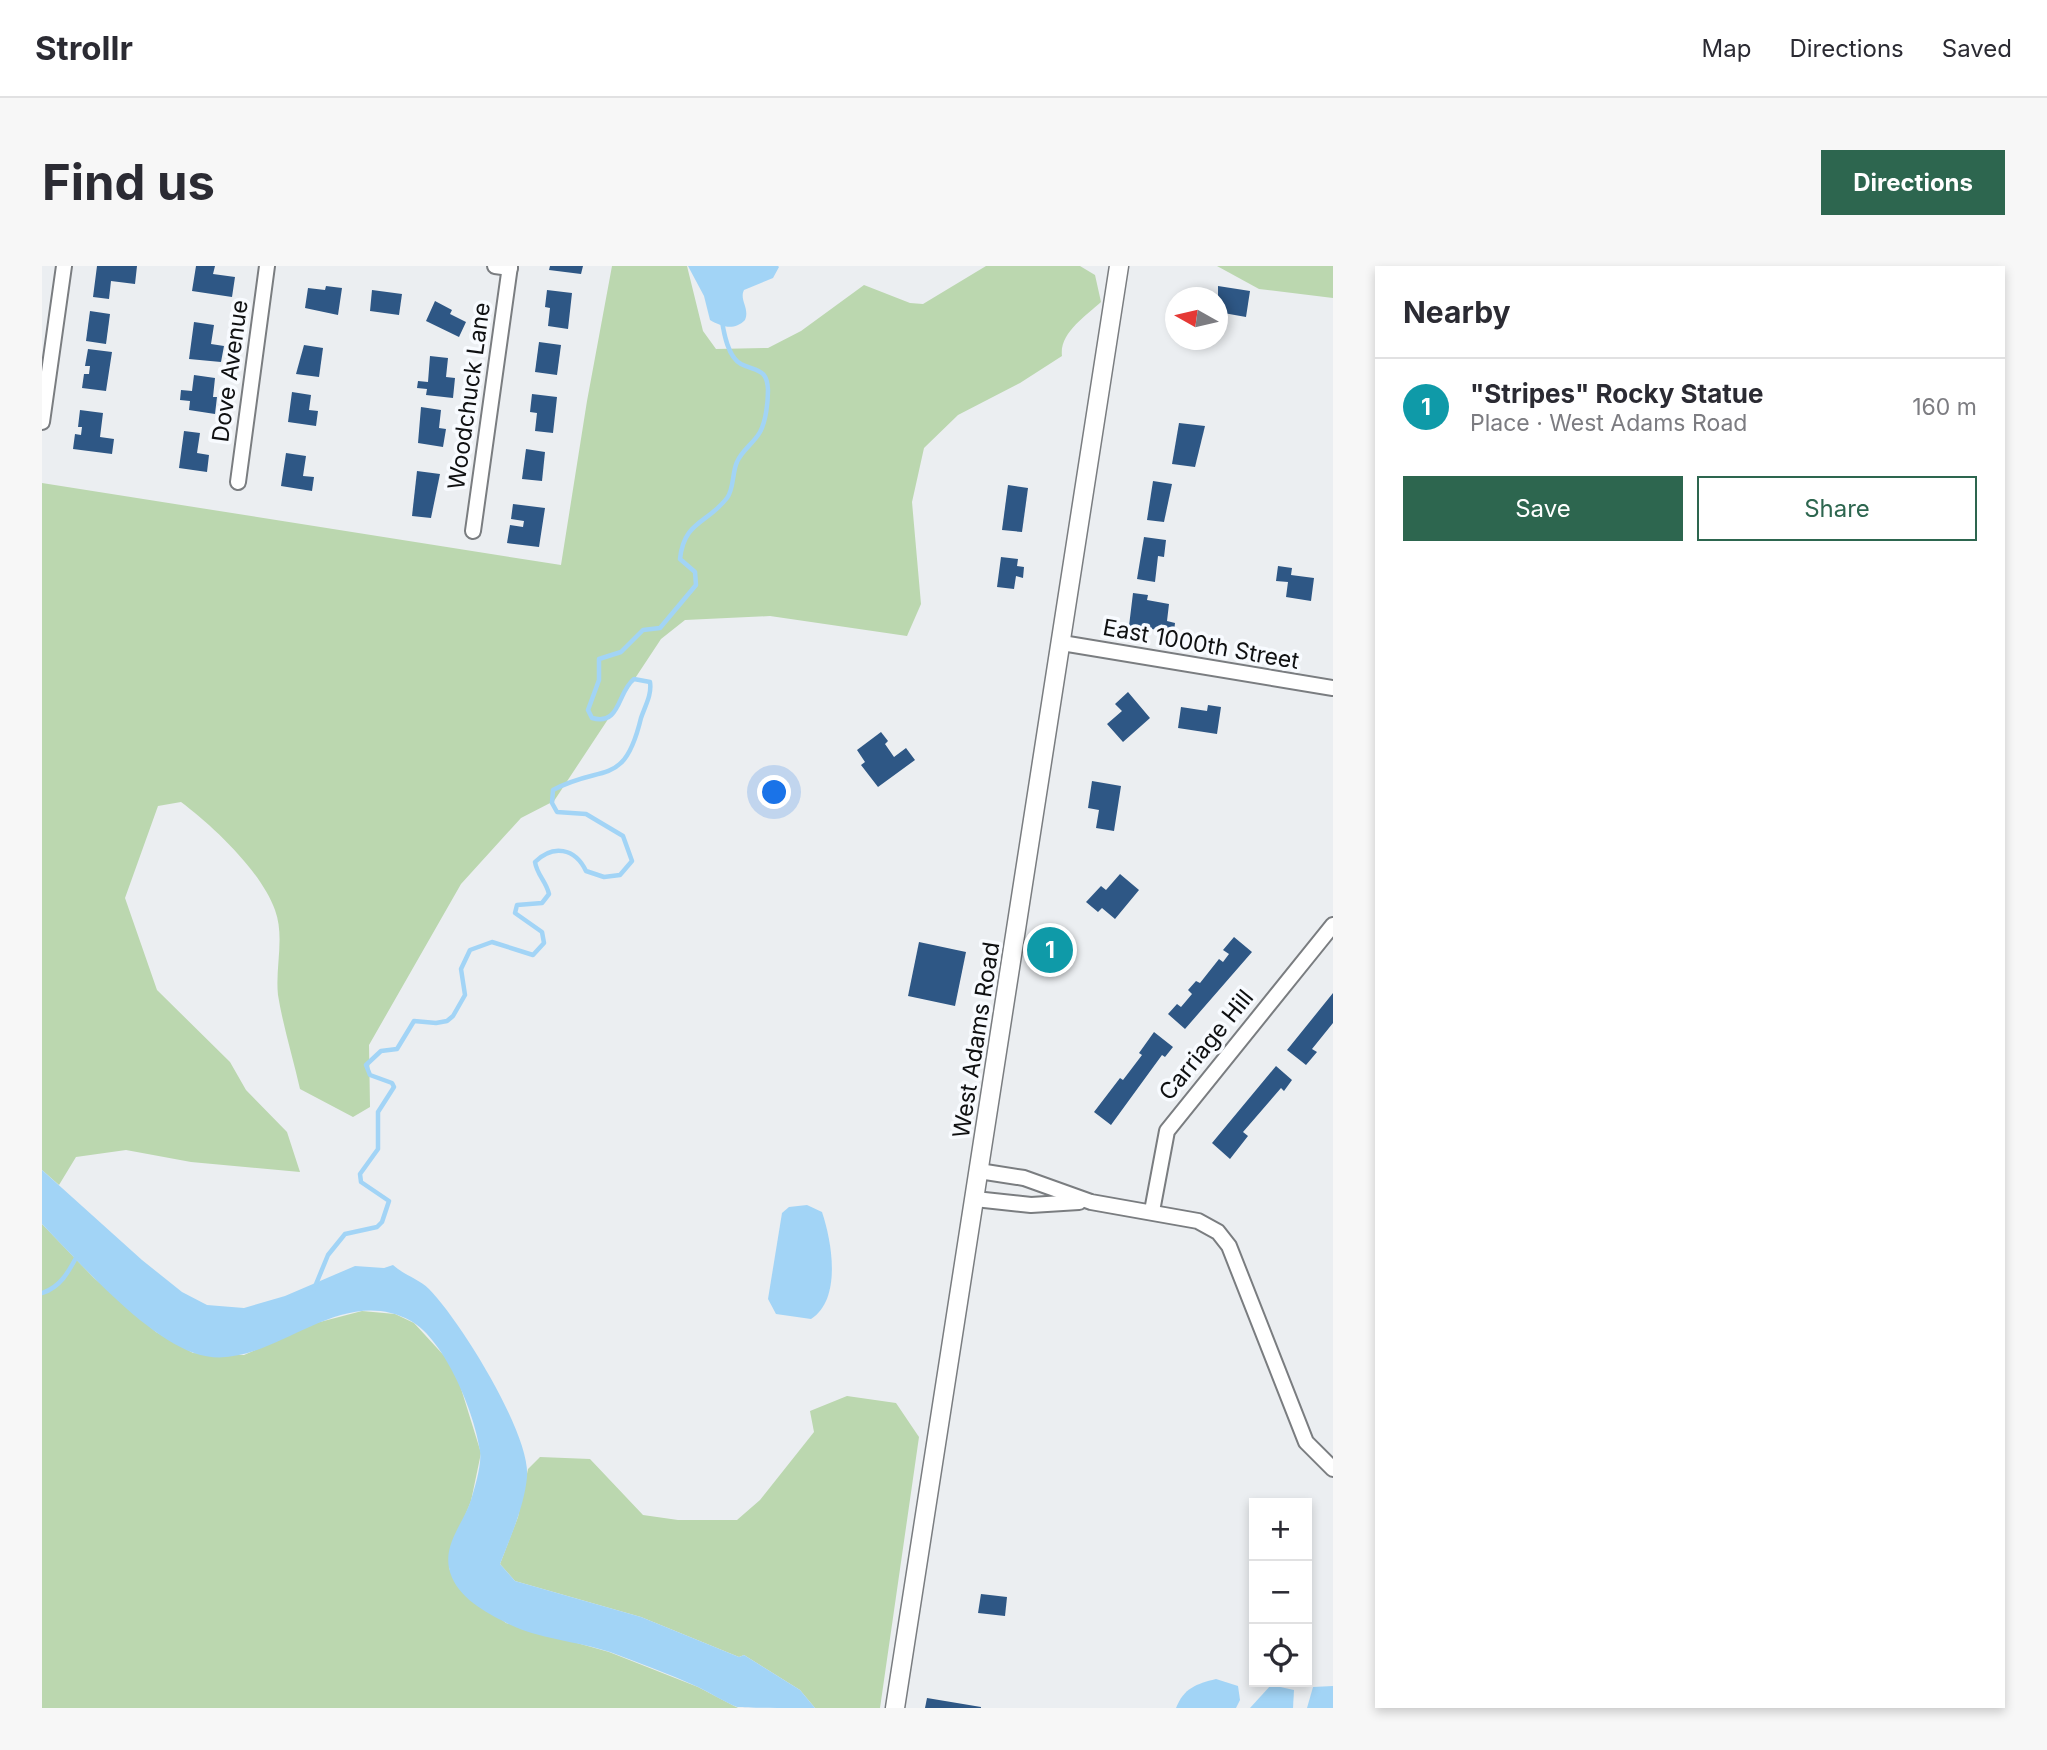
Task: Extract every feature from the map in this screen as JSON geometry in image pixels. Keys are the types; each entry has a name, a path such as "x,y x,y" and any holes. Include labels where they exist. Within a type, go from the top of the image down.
{"street":[{"path":"42,422 64,266"},
{"name":"Dove Avenue","path":"238,482 267,266"},
{"name":"West Adams Road","path":"895,1708 1119,266"},
{"name":"Woodchuck Lane","path":"473,531 505,267"},
{"name":"East 1000th Street","path":"1062,643 1333,688"},
{"name":"Carriage Hill","path":"1152,1211 1167,1131 1333,925"},
{"path":"979,1171 1024,1178 1091,1202"},
{"path":"975,1199 1031,1205 1091,1202 1152,1211 1198,1221 1226,1240 1306,1441 1333,1469"}],"green space":[{"path":"612,266 687,266 703,331 716,349 768,348 801,331 864,285 910,303 923,304 986,266 1080,266 1095,275 1101,302 1069,332 1062,348 1062,356 1020,383 958,415 924,448 912,502 921,604 907,636 770,616 685,620 661,639 554,801 521,818 461,884 369,1045 370,1107 353,1117 300,1089 278,995 278,920 259,880 221,836 181,802 158,806 125,898 157,990 230,1062 246,1090 287,1132 300,1172 191,1162 126,1150 76,1157 59,1185 42,1170 42,483 561,565"},
{"path":"1217,266 1333,266 1333,298 1259,289"},
{"path":"42,1224 94,1278 156,1332 193,1353 244,1355 316,1323 362,1311 395,1314 414,1323 448,1360 459,1382 481,1453 471,1501 449,1555 449,1568 457,1585 506,1623 609,1652 698,1687 738,1708 42,1708"},
{"path":"847,1396 896,1403 919,1437 880,1708 815,1708 800,1690 744,1655 739,1657 641,1617 515,1581 500,1564 518,1517 528,1469 540,1457 590,1459 643,1515 678,1520 737,1520 760,1500 814,1432 810,1411"}],"water":[{"path":"688,266 779,267 773,278 744,290 745,320 737,326 728,327 710,320 704,296"},
{"path":"42,1170 142,1260 182,1292 207,1305 244,1308 285,1296 355,1266 384,1268 393,1265 421,1282 442,1304 474,1350 518,1434 527,1477 520,1510 500,1564 515,1581 641,1617 739,1657 744,1655 800,1690 815,1708 737,1707 687,1682 610,1652 515,1627 478,1606 456,1586 448,1559 452,1541 468,1508 478,1476 480,1456 477,1436 456,1379 424,1331 411,1321 383,1311 355,1312 327,1320 247,1353 221,1357 194,1353 174,1344 134,1315 42,1224"},
{"path":"807,1205 822,1212 829,1239 832,1269 827,1298 821,1310 811,1319 776,1314 768,1299 782,1213 789,1207"},
{"path":"1216,1679 1238,1686 1240,1700 1236,1708 1176,1708 1192,1688"},
{"path":"1333,1686 1333,1708 1307,1708 1313,1687"},
{"path":"1269,1687 1294,1690 1293,1708 1250,1708"}],"building":[{"path":"97,266 137,266 135,284 111,281 109,299 93,297"},
{"path":"196,266 215,266 213,274 235,277 232,297 192,291"},
{"path":"550,266 583,266 581,274 549,270"},
{"path":"326,286 342,288 338,315 305,308 308,288 325,290"},
{"path":"1228,288 1250,291 1246,317 1228,314"},
{"path":"372,290 402,294 399,315 370,311"},
{"path":"547,290 572,293 568,329 548,326 550,308 545,307"},
{"path":"435,301 452,310 450,314 466,322 459,337 426,321"},
{"path":"90,311 110,314 106,344 86,341"},
{"path":"194,322 214,325 211,344 224,346 221,362 189,359"},
{"path":"539,342 561,345 557,375 535,372"},
{"path":"304,345 323,348 319,377 296,374"},
{"path":"88,349 112,352 106,391 82,388 84,374 89,374 90,366 85,366"},
{"path":"430,356 448,358 446,377 455,378 453,398 426,395 427,389 417,388 418,381 428,382"},
{"path":"194,375 215,378 215,414 189,410 190,401 180,400 181,390 192,391"},
{"path":"292,392 311,395 309,410 318,411 316,426 288,422"},
{"path":"532,394 557,397 553,433 535,431 537,413 530,412"},
{"path":"421,407 441,410 439,428 446,429 443,447 418,443"},
{"path":"80,410 103,413 100,437 114,439 112,454 73,449 75,434 81,435 82,427 78,427"},
{"path":"1179,423 1205,426 1195,467 1172,464"},
{"path":"184,431 200,433 197,453 209,455 207,472 179,468"},
{"path":"526,449 545,452 542,481 522,479"},
{"path":"286,453 306,456 303,476 314,477 312,491 281,486"},
{"path":"417,471 440,474 431,518 412,516"},
{"path":"1153,481 1172,484 1164,522 1147,520"},
{"path":"1008,485 1028,488 1022,532 1002,530"},
{"path":"513,504 545,508 539,547 507,543 510,525 523,527 524,521 511,519"},
{"path":"1144,537 1166,540 1164,557 1158,556 1155,582 1137,579"},
{"path":"1001,557 1018,559 1017,566 1024,567 1023,578 1016,576 1014,589 997,587"},
{"path":"1278,566 1292,568 1291,575 1314,578 1311,601 1286,597 1288,582 1276,581"},
{"path":"1133,593 1148,595 1147,600 1169,604 1167,621 1175,623 1174,632 1129,626"},
{"path":"1128,692 1150,718 1123,742 1107,724 1122,711 1115,704"},
{"path":"1208,705 1221,707 1217,734 1178,728 1181,707 1207,711"},
{"path":"881,732 894,757 906,748 915,760 878,787 861,765 865,762 857,750"},
{"path":"1092,781 1121,786 1114,831 1096,828 1099,810 1088,808"},
{"path":"1120,874 1139,890 1115,919 1102,908 1098,912 1086,902 1101,886 1106,890"},
{"path":"1234,937 1252,952 1185,1029 1168,1014 1177,1004 1181,1007 1192,994 1188,990 1196,981 1200,983 1219,959 1223,962 1229,954 1223,950"},
{"path":"919,942 966,952 955,1006 908,996"},
{"path":"1333,993 1333,1023 1312,1049 1317,1052 1306,1065 1287,1050"},
{"path":"1154,1032 1173,1047 1165,1057 1162,1055 1111,1125 1094,1112 1142,1055 1139,1053"},
{"path":"1276,1066 1292,1080 1284,1091 1281,1088 1243,1132 1248,1136 1230,1159 1212,1143"},
{"path":"981,1594 1007,1597 1005,1616 978,1613"},
{"path":"927,1698 981,1707 981,1708 925,1708"}],"waterway":[{"path":"314,1289 328,1255 345,1234 377,1227 382,1222 389,1201 361,1182 360,1174 378,1149 378,1112 394,1087 392,1083 370,1075 366,1065 381,1051 397,1049 414,1021 436,1023 447,1021 453,1016 465,995 461,969 470,950 492,942 533,955 544,943 542,932 515,913 517,905 542,903 549,894 535,862 542,856 556,851 570,853 586,871 604,877 620,875 632,861 623,836 586,814 557,812 552,803 553,790 609,770 619,765 627,755 648,700 650,682 634,679 614,713 601,719 592,718 588,710 599,680 599,659 621,652 643,630 660,628 696,585 695,572 680,559 686,537 727,498 737,462 762,428 768,400 766,378 760,372 741,364 733,356 727,345 722,321"},
{"path":"42,1293 59,1283 78,1254"}],"place":[{"name":"\"Stripes\" Rocky Statue","path":"1050,950"}]}
